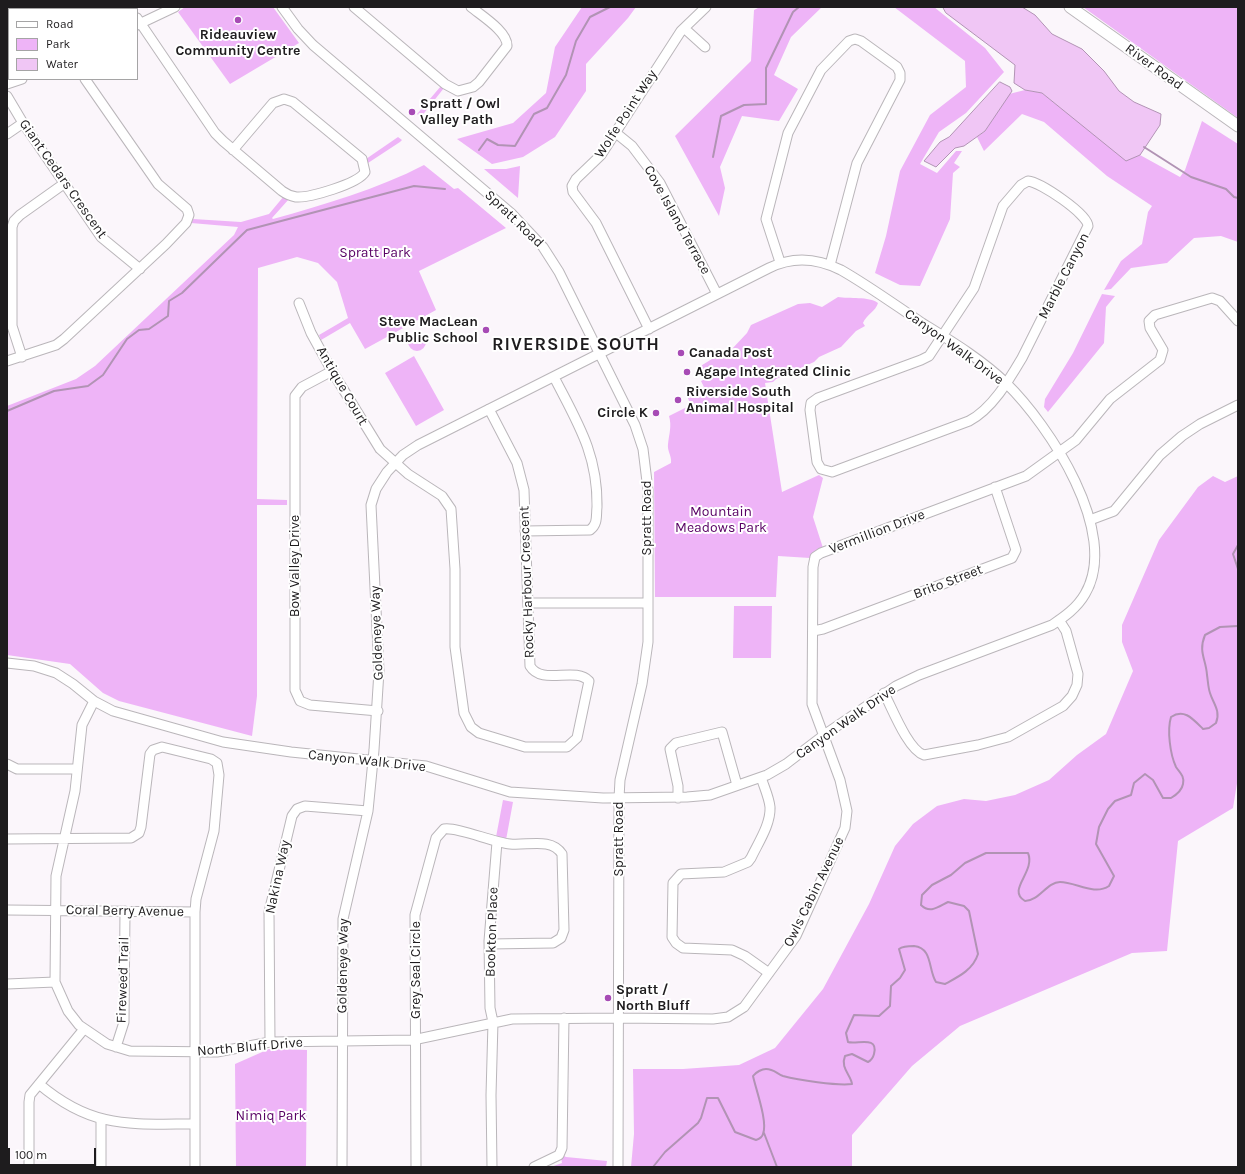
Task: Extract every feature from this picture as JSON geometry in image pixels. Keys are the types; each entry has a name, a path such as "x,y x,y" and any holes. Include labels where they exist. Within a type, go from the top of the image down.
{"main road":[{"name":"River Road","path":"1070,7 1238,126"}],"street":[{"path":"175,7 138,22 215,133 233,150 282,191 293,196 301,197 346,186 360,179 365,172 362,159 293,102 284,99 273,103 233,150"},
{"name":"Spratt Road","path":"282,7 298,30 313,45 485,191 532,234 553,262 600,354 635,425 645,457 648,490 648,642 646,662 620,780 618,798 618,1167"},
{"path":"354,7 445,84 458,91 472,87 479,82 507,46 506,38 503,34 471,7"},
{"name":"Wolfe Point Way","path":"649,329 596,224 572,189 576,179 601,155 616,133 633,103 684,28 706,7"},
{"path":"684,28 705,47"},
{"path":"780,262 766,219 788,133 824,66 849,41 855,39 866,44 897,67 900,72 900,80 856,163 830,264"},
{"path":"7,84 19,80"},
{"path":"7,362 56,345 64,339 140,269 184,226 189,218 189,212 158,184 86,80"},
{"name":"Giant Cedars Crescent","path":"7,96 23,123 101,237 140,269"},
{"path":"7,134 23,123"},
{"name":"Cove Island Terrace","path":"616,133 632,146 660,183 717,294"},
{"name":"Marble Canyon","path":"943,336 974,288 1001,211 1021,185 1028,181 1036,182 1080,214 1088,222 1087,230 1022,358 1006,383"},
{"path":"22,356 12,326 10,292 12,227 14,221 20,215 65,183"},
{"name":"Canyon Walk Drive","path":"7,663 34,666 56,673 94,701 113,711 223,742 291,752 426,766 510,792 618,798 678,798 705,796 761,777 786,764 884,693 919,675 1044,628 1059,620 1079,602 1091,580 1095,551 1090,520 1072,476 1060,453 1030,410 1006,383 979,361 848,273 830,264 802,259 780,262 600,354"},
{"name":"Vermillion Drive","path":"824,735 812,704 813,567 814,560 818,555 1026,476 1060,453 1079,438 1110,399 1160,360 1163,350 1149,326 1152,317 1212,298 1220,300 1238,321"},
{"name":"Antique Court","path":"299,303 308,326 332,371 377,444 395,463"},
{"path":"943,336 925,358 825,395 811,403 810,410 817,462 821,469 832,472 970,421 984,411 1006,383"},
{"name":"Goldeneye Way","path":"342,1167 343,920 368,811 378,711 379,671 371,505 380,481 395,463 418,445 600,354"},
{"name":"Bow Valley Drive","path":"332,371 302,387 295,396 294,690 300,701 310,705 378,711"},
{"path":"525,531 590,530 596,521 597,495 594,463 582,431 554,377"},
{"path":"1090,520 1114,511 1160,455 1182,436 1200,424 1238,405"},
{"name":"Rocky Harbour Crescent","path":"395,463 442,496 451,509 455,569 455,646 464,713 468,724 479,733 525,748 567,747 577,738 589,681 582,676 540,675 530,666 524,490 517,463 489,409"},
{"name":"Brito Street","path":"813,631 823,629 1012,558 1016,550 995,487"},
{"path":"528,603 647,603"},
{"path":"884,693 912,748 921,754 978,745 1008,737 1063,706 1072,696 1077,686 1078,674 1076,662 1066,631 1059,620"},
{"name":"North Bluff Drive","path":"94,701 83,722 73,803 56,876 55,982 68,1011 84,1030 116,1047 140,1052 224,1052 270,1042 416,1039 512,1019 618,1018"},
{"path":"678,798 678,786 670,749 676,743 722,732 737,785"},
{"name":"Owls Cabin Avenue","path":"618,1018 713,1019 728,1017 744,1007 769,974 796,936 846,823 847,804 824,735"},
{"path":"7,839 126,840 139,833 150,754 153,750 162,747 211,759 216,763 219,775 214,830 194,912 195,1167"},
{"path":"7,764 17,769 77,769"},
{"path":"761,777 768,798 770,814 767,825 752,858 748,862 724,872 684,873 675,879 673,882 672,936 676,943 683,948 732,950 745,956 769,974"},
{"name":"Nakina Way","path":"270,1042 269,912 292,816 297,809 305,806 368,811"},
{"name":"Grey Seal Circle","path":"416,1167 415,916 436,838 440,831 449,829 497,842 511,844 551,844 559,849 563,857 564,930 561,938 553,943 490,944"},
{"name":"Bookton Place","path":"492,1167 491,1095 493,1022 490,1008 490,944 497,842"},
{"name":"Coral Berry Avenue","path":"7,910 194,912"},
{"name":"Fireweed Trail","path":"116,1047 124,1022 125,911"},
{"path":"7,984 55,982"},
{"path":"534,1167 559,1155 562,1148 564,1018"},
{"path":"29,1167 30,1095 84,1030"},
{"path":"39,1084 64,1103 87,1115 101,1119 144,1124 194,1124"},
{"path":"101,1119 101,1167"}],"green space":[{"path":"185,7 273,7 299,43 230,84 178,12"},
{"path":"582,7 636,7 628,18 586,64 586,91 555,137 523,157 492,164 457,139 513,123 546,93 555,47"},
{"path":"760,7 822,7 791,37 774,75 798,89 779,121 742,116 720,167 725,188 719,216 675,136 751,61 754,10"},
{"path":"894,7 934,7 985,48 1004,72 966,113 939,132 920,164 937,173 956,151 962,151 954,163 960,167 953,173 950,219 920,286 900,285 875,273 886,236 900,171 930,115 966,87 965,61"},
{"path":"1083,7 1238,7 1238,118"},
{"path":"441,86 444,88 421,117 417,114"},
{"path":"1025,90 1042,93 1126,160 1140,155 1180,177 1185,170 1202,121 1238,144 1238,242 1221,236 1194,238 1167,263 1131,268 1111,289 1104,290 1121,261 1142,244 1148,212 1152,206 1107,176 1044,122 1022,114 984,151 977,137 985,131 1009,94"},
{"path":"398,137 402,140 400,142 368,163 366,159"},
{"name":"Spratt Park","path":"424,165 454,189 458,188 506,228 419,271 436,310 365,349 350,323 321,340 319,335 348,318 337,282 318,263 297,257 258,268 257,499 287,500 287,505 257,505 257,696 252,736 119,701 103,693 70,664 7,655 7,406 76,379 95,366 234,235 238,227 191,223 193,219 241,222 269,214 284,196 289,199 272,218 273,219 369,189"},
{"path":"520,166 518,198 484,169 506,169"},
{"path":"1102,294 1115,296 1106,307 1104,343 1048,412 1044,407 1045,399 1073,353"},
{"name":"Mountain Meadows Park","path":"838,297 870,299 878,303 864,320 863,323 865,326 856,331 841,347 819,357 814,362 776,379 773,382 765,383 782,492 819,475 823,478 813,517 823,548 810,558 778,556 776,597 655,597 654,472 671,463 668,447 670,427 669,416 691,405 687,396 704,387 701,381 705,379 699,367 720,354 731,350 747,333 751,325 798,304 810,303 822,307"},
{"path":"417,333 423,336 426,342 423,348 417,351 411,348 408,342 411,336"},
{"path":"414,356 444,410 416,426 385,373"},
{"path":"1213,476 1225,482 1238,476 1238,777 1233,808 1178,841 1167,951 1132,953 960,1026 912,1066 852,1135 852,1167 631,1167 634,1134 633,1069 683,1069 739,1065 775,1048 823,989 869,904 895,846 913,824 937,806 964,799 986,801 1015,795 1049,780 1077,755 1106,734 1133,671 1122,642 1122,625 1159,540 1198,487"},
{"path":"734,606 772,606 771,658 733,658"},
{"path":"503,800 513,802 506,840 496,837"},
{"name":"Nimiq Park","path":"269,1049 307,1050 306,1167 236,1167 235,1064"},
{"path":"564,1156 607,1161 606,1167 551,1167 562,1163 561,1157"}],"water":[{"path":"943,7 1022,7 1035,15 1052,34 1082,49 1104,71 1119,91 1134,102 1161,114 1160,125 1140,155 1126,161 1042,93 1025,90 1014,83 1015,65 946,13"},
{"path":"1000,82 1010,87 1012,91 985,131 964,146 955,148 936,167 924,161 940,142 949,137"}],"waterway":[{"path":"479,150 487,139 498,145 515,146 534,114 547,108 566,75 576,41 590,17 610,7"},
{"path":"713,157 721,116 744,105 766,104 766,68 793,12 799,7"},
{"path":"1144,147 1191,177 1226,189 1234,197 1238,198"},
{"path":"7,411 54,391 88,386 103,375 127,339 139,330 149,329 168,316 169,301 182,293 247,230 414,186 445,189"},
{"path":"1238,545 1233,554 1238,569"},
{"path":"653,1167 665,1152 698,1123 707,1098 718,1098 735,1132 756,1140 759,1139 763,1135 764,1122 753,1076 761,1070 769,1069 783,1076 807,1081 852,1084 845,1068 845,1056 852,1054 868,1062 873,1058 875,1048 873,1045 866,1042 848,1042 846,1033 854,1015 879,1016 890,1006 891,986 900,978 905,970 899,949 914,946 924,951 929,960 936,982 945,984 969,969 976,960 978,954 969,911 964,906 948,902 934,909 924,908 921,905 922,895 932,885 951,875 965,863 986,853 1028,853 1028,867 1019,892 1020,897 1025,901 1035,898 1051,885 1060,882 1097,890 1109,886 1114,876 1096,844 1099,827 1108,809 1115,801 1131,795 1134,783 1145,774 1153,780 1163,798 1171,798 1180,790 1183,784 1183,779 1176,767 1171,749 1169,735 1171,717 1184,714 1192,718 1203,729 1209,728 1216,723 1218,715 1209,688 1202,651 1203,641 1205,635 1220,627 1238,626"},
{"path":"764,1133 777,1167"}],"place":[{"name":"Rideauview Community Centre","path":"238,20"},
{"name":"Spratt / Owl Valley Path","path":"412,112"},
{"name":"Steve MacLean Public School","path":"486,330"},
{"name":"Canada Post","path":"681,353"},
{"name":"Agape Integrated Clinic","path":"687,372"},
{"name":"Riverside South Animal Hospital","path":"678,400"},
{"name":"Circle K","path":"656,413"},
{"name":"Spratt / North Bluff","path":"608,998"}],"district":[{"name":"RIVERSIDE SOUTH","path":"576,345"}]}
